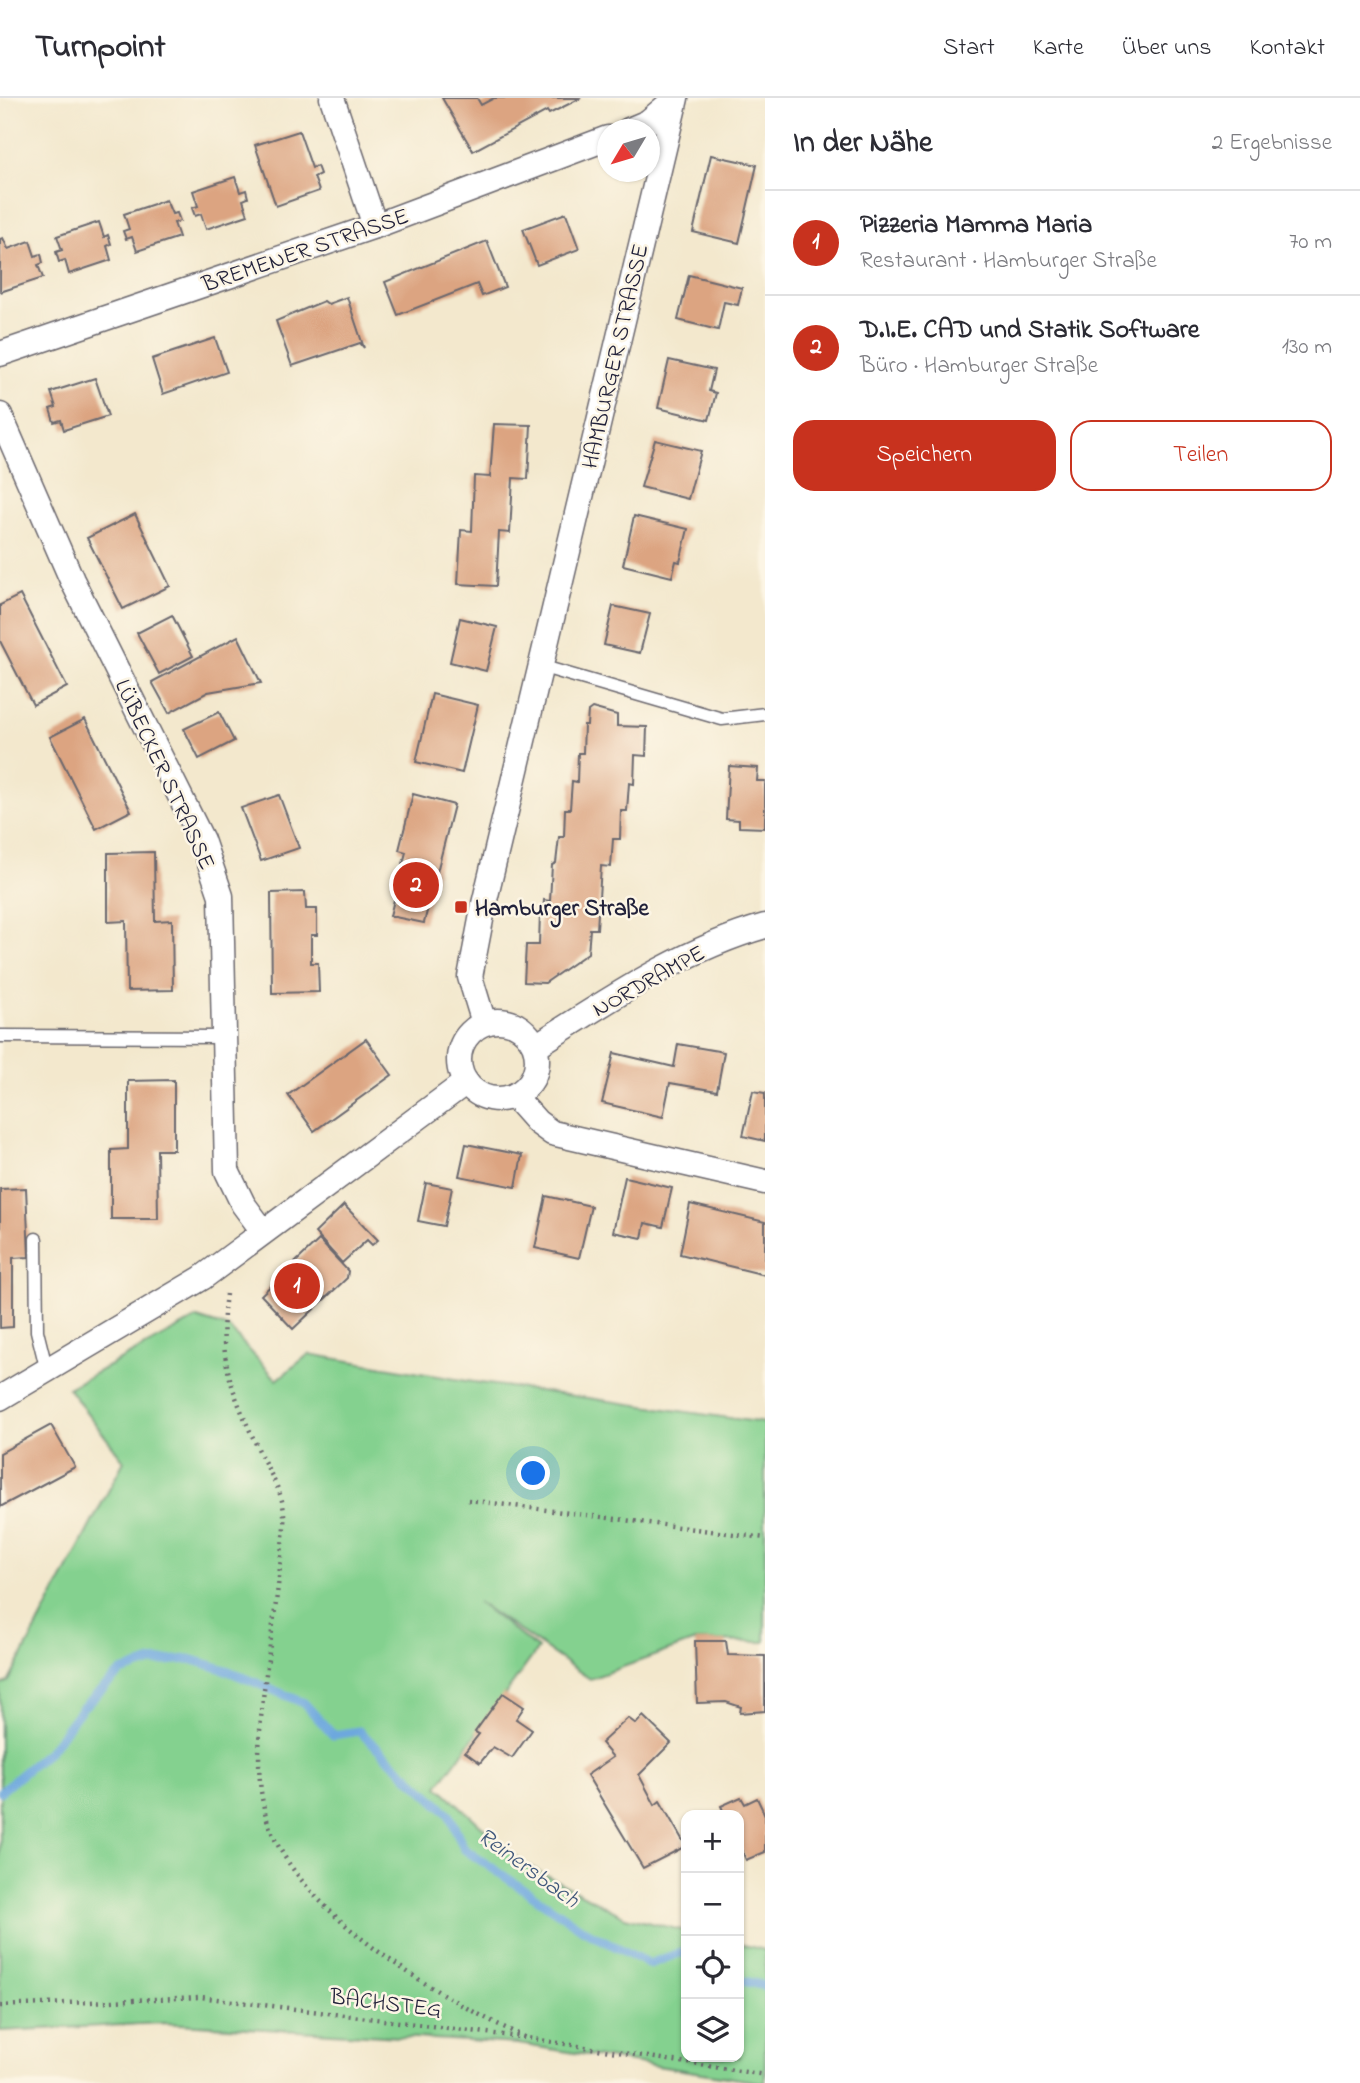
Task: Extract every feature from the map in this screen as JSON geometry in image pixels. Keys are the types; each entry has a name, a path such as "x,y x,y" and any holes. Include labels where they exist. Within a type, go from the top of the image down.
{"street":[{"path":"332,98 376,226"},
{"path":"652,119 675,99"},
{"name":"HAMBURGER STRASSE","path":"484,1023 470,977 540,666 675,99"},
{"name":"BREMENER STRASSE","path":"0,354 376,226 597,142"},
{"name":"LÜBECKER STRASSE","path":"0,415 72,580 202,840 221,896 227,1171 243,1204 262,1231"},
{"name":"NORDRAMPE","path":"536,1046 646,976 713,944 765,926"},
{"path":"501,1020 510,1022 525,1031 536,1046 533,1075 514,1096 489,1099 466,1082 461,1066 461,1048 469,1033 484,1023 501,1020"},
{"path":"0,1398 11,1381 47,1371 182,1292 466,1082"},
{"path":"514,1096 537,1122 552,1133 765,1182"}],"lane":[{"path":"540,666 722,719 765,714"},
{"path":"0,1036 224,1037"},
{"path":"36,1239 37,1331 47,1371"}],"path":[{"path":"232,1257 221,1331 223,1357 232,1389 279,1490 284,1513 278,1597 261,1710 259,1745 263,1800 280,1850 297,1874 339,1918 386,1959 492,2022 527,2038"},
{"path":"468,1500 765,1538"},
{"name":"BACHSTEG","path":"0,2006 200,1997 527,2038 765,2075"}],"green space":[{"path":"197,1318 229,1328 277,1380 309,1354 467,1381 765,1423 765,1642 695,1641 590,1679 477,1602 538,1649 438,1786 521,1862 625,1917 681,1930 681,2062 744,2062 744,1945 765,1950 765,2083 518,2044 163,2023 0,2031 0,1686 9,1681 124,1461 68,1388"}],"building":[{"path":"442,98 477,98 481,105 494,98 581,98 549,114 547,111 473,151"},
{"path":"299,131 312,168 317,166 320,174 314,177 319,191 276,206 255,145"},
{"path":"711,155 757,165 739,243 693,232"},
{"path":"235,177 240,192 246,190 248,198 243,200 248,215 206,229 201,214 195,216 192,208 198,206 193,191"},
{"path":"166,200 172,214 177,213 180,221 174,223 179,237 137,251 132,237 126,239 123,231 129,229 124,214"},
{"path":"566,213 579,249 537,265 523,229"},
{"path":"99,222 104,237 108,235 111,244 107,246 111,260 69,274 65,260 59,262 56,252 62,250 57,236"},
{"path":"3,238 8,249 30,241 35,256 41,254 43,263 38,265 43,278 0,292 0,239"},
{"path":"487,241 505,287 482,296 477,284 398,315 385,282"},
{"path":"689,275 742,288 738,305 724,302 718,330 678,320"},
{"path":"347,297 364,348 360,343 292,366 276,321 324,301 328,304"},
{"path":"215,338 227,372 163,394 152,359"},
{"path":"669,360 714,370 709,391 716,393 709,420 658,408"},
{"path":"95,378 108,416 64,430 61,420 54,422 50,409 56,407 51,392"},
{"path":"494,424 531,425 528,479 513,478 510,533 499,532 496,586 458,584 461,530 472,531 474,476 490,477"},
{"path":"655,440 701,451 688,499 641,487"},
{"path":"135,514 170,586 123,609 87,538"},
{"path":"634,516 688,529 680,562 676,561 672,577 623,565"},
{"path":"20,595 67,687 33,705 0,641 0,605"},
{"path":"613,606 650,614 640,653 604,645"},
{"path":"172,615 193,656 159,674 137,633"},
{"path":"460,618 497,627 486,671 450,662"},
{"path":"238,636 261,683 208,692 169,713 152,682"},
{"path":"432,694 478,705 462,773 416,762"},
{"path":"592,708 617,715 617,726 647,727 646,756 635,755 634,784 629,783 627,811 621,811 620,839 613,839 611,867 601,866 597,929 590,929 588,953 545,983 524,982 526,945 539,945 540,912 543,913 544,900 550,901 552,865 556,863 559,837 564,837 565,809 570,809 572,781 577,782 578,753 583,753 584,725 587,725 588,711"},
{"path":"219,712 234,741 199,759 184,729"},
{"path":"85,719 131,811 96,829 50,737"},
{"path":"729,766 758,768 757,781 765,781 765,828 739,827 739,820 726,819"},
{"path":"413,794 454,805 424,923 390,916 406,852 399,850"},
{"path":"279,795 299,848 261,861 241,808"},
{"path":"154,852 155,921 172,920 173,990 127,991 126,921 108,922 108,853"},
{"path":"305,892 306,909 317,909 317,935 311,935 311,963 318,963 319,992 272,993 271,893"},
{"path":"366,1039 392,1075 314,1131 288,1095"},
{"path":"678,1044 724,1052 717,1091 670,1083 663,1117 602,1103 614,1053 674,1067"},
{"path":"174,1080 174,1150 157,1150 158,1219 111,1219 111,1150 128,1149 128,1081"},
{"path":"753,1091 765,1093 765,1141 743,1136"},
{"path":"466,1144 522,1155 516,1187 459,1176"},
{"path":"625,1177 672,1188 663,1227 645,1223 642,1238 613,1232"},
{"path":"426,1183 452,1188 444,1226 418,1221"},
{"path":"26,1188 29,1257 13,1258 13,1327 0,1328 0,1189"},
{"path":"546,1196 591,1206 579,1258 535,1248"},
{"path":"690,1204 765,1222 765,1275 680,1254"},
{"path":"344,1205 378,1240 372,1245 367,1240 342,1263 315,1233"},
{"path":"319,1240 348,1271 347,1278 293,1329 261,1295"},
{"path":"51,1425 75,1467 0,1507 0,1453"},
{"path":"695,1641 726,1641 728,1655 765,1656 765,1711 740,1713 741,1707 726,1702 697,1703"},
{"path":"503,1693 524,1707 516,1719 532,1730 512,1758 493,1747 480,1763 465,1752 479,1734 475,1732"},
{"path":"643,1716 671,1743 639,1775 655,1805 660,1801 681,1837 681,1849 643,1868 587,1775 613,1757 601,1743 628,1718 636,1724"},
{"path":"741,1797 745,1804 757,1798 765,1815 765,1852 746,1860 744,1810 723,1810 721,1806"}],"waterway":[{"name":"Reinersbach","path":"0,1792 50,1750 82,1708 121,1672 152,1662 190,1659 226,1670 304,1703 333,1735 359,1731 449,1814 464,1849 584,1930 649,1964 681,1952"},
{"name":"Reinersbach","path":"744,1981 765,1986"}],"place":[{"name":"D.I.E. CAD und Statik Software","path":"416,885"},
{"name":"Hamburger Straße","path":"461,907"},
{"name":"Pizzeria Mamma Maria","path":"297,1286"}]}
